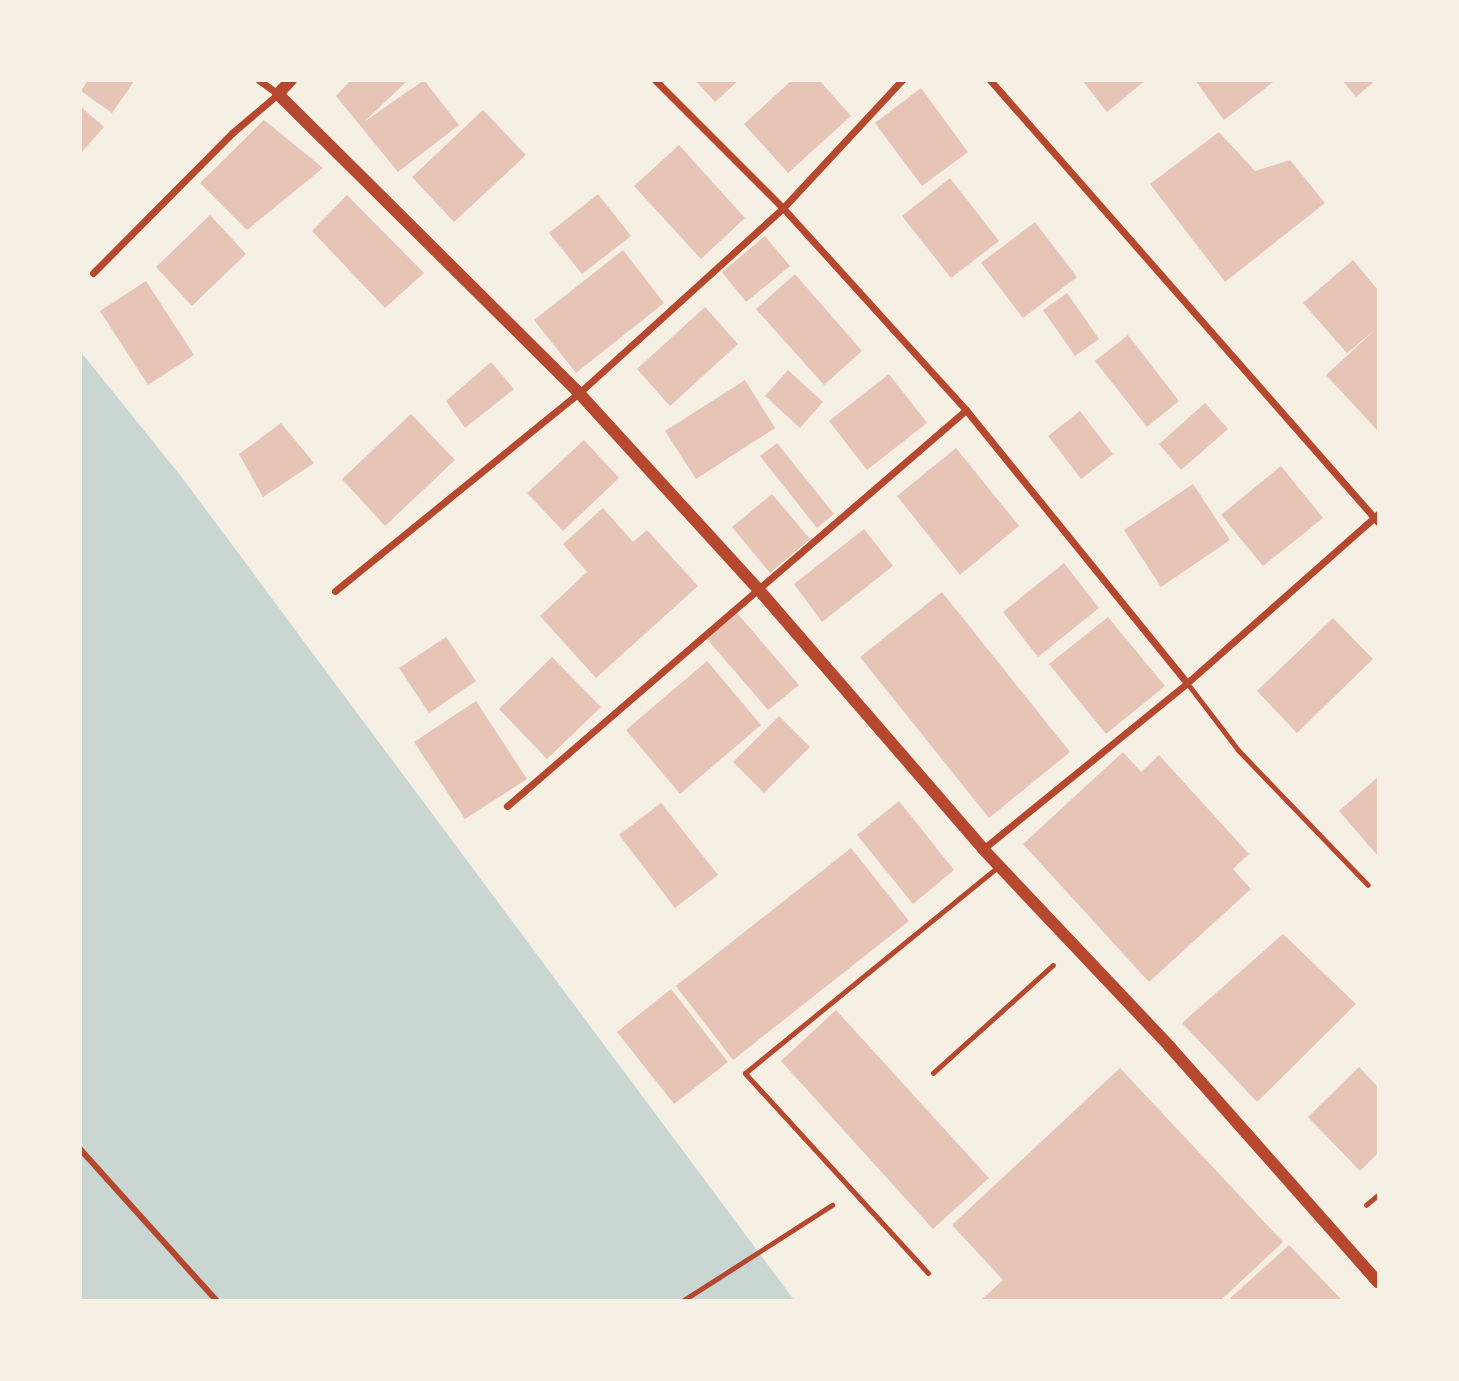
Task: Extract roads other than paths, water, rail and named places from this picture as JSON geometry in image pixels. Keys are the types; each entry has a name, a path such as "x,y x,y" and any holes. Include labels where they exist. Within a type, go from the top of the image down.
{"street":[{"path":"259,80 278,94 579,393 759,590 999,866 1074,945 1378,1282"},
{"path":"93,273 232,133 291,80"},
{"path":"655,80 783,208 966,410 1187,683"},
{"path":"335,591 579,393 783,208 902,80"},
{"path":"984,849 1187,683 1377,518 990,80"},
{"path":"507,806 966,410"},
{"path":"80,1149 216,1300"}],"lane":[{"path":"1187,683 1238,750 1368,885"},
{"path":"928,1273 745,1073 999,866"}]}
